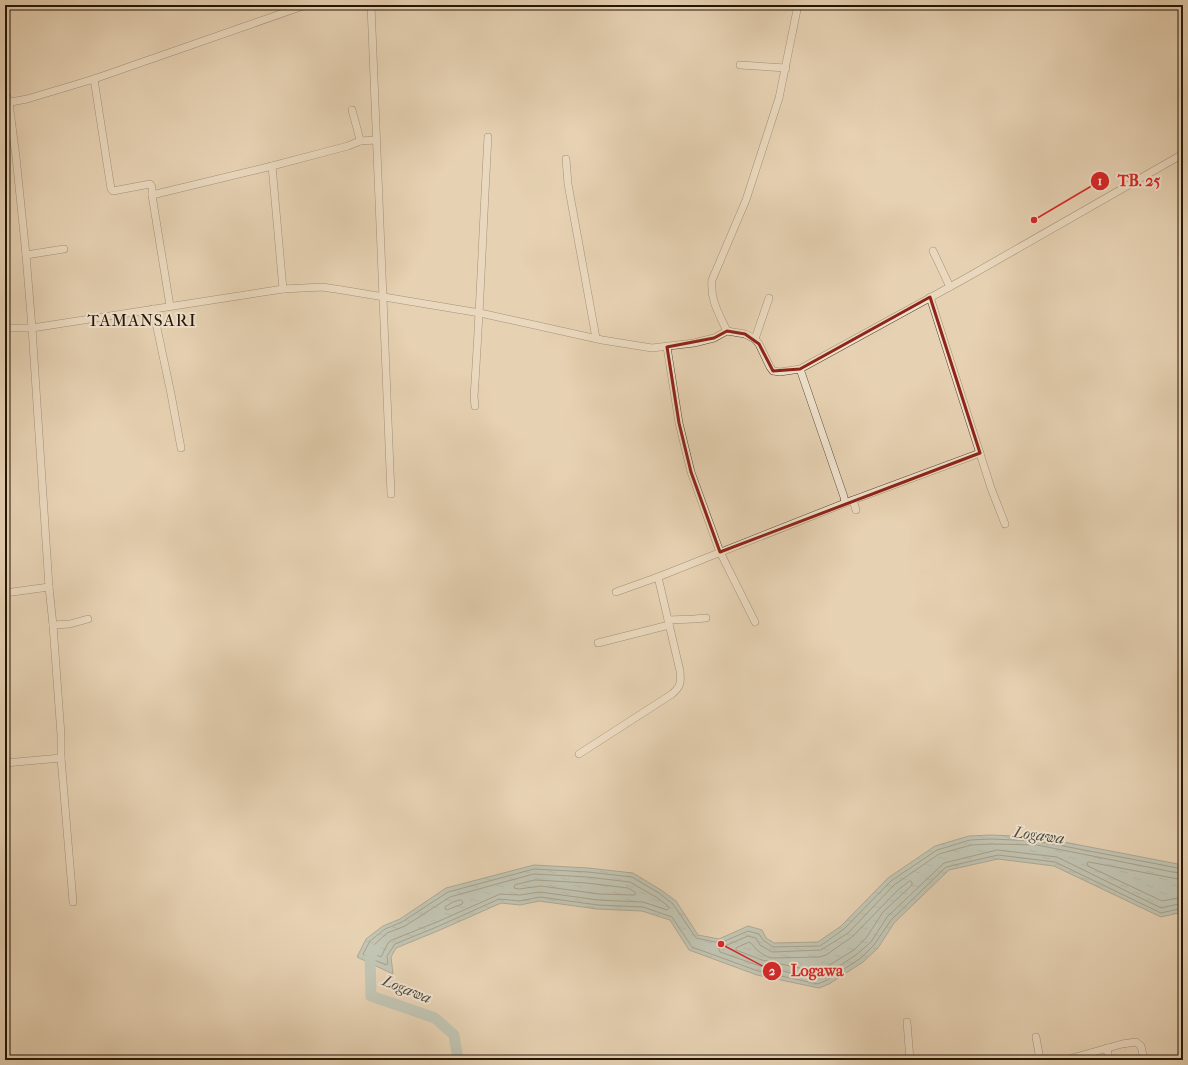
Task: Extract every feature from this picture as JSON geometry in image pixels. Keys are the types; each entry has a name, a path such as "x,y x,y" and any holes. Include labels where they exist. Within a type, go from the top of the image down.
{"street":[{"path":"7,103 27,99 94,79 306,5"},
{"path":"371,5 391,494"},
{"path":"727,332 714,304 711,288 712,280 746,200 779,98 798,5"},
{"path":"740,65 786,68"},
{"path":"94,79 112,191 150,184 152,187 170,306"},
{"path":"5,91 16,157 26,255 49,587 61,735 61,758 73,902"},
{"path":"352,110 360,141"},
{"path":"475,406 474,397 480,313 488,137"},
{"path":"152,194 272,166 348,146 360,141 376,140"},
{"path":"5,328 32,328 282,289 322,287 480,313 596,338 652,348 694,343 714,338 727,332 745,334 755,339 759,344 773,371 780,372 800,369 950,287 1183,154"},
{"path":"566,159 568,184 596,338"},
{"path":"272,166 282,289"},
{"path":"26,255 64,249"},
{"path":"933,251 950,287"},
{"path":"930,297 991,488 1005,524"},
{"path":"755,339 769,298"},
{"path":"154,310 180,448"},
{"path":"667,347 679,423 691,472 720,552 755,622"},
{"path":"800,369 845,503"},
{"path":"616,592 658,577 845,503 980,453"},
{"path":"853,500 856,510"},
{"path":"579,754 672,694 678,689 681,683 680,671 658,577"},
{"path":"5,593 49,587"},
{"path":"598,643 669,623 706,618"},
{"path":"53,625 70,624 88,619"},
{"path":"5,763 61,758"},
{"path":"907,1022 910,1060"},
{"path":"1036,1037 1040,1060"},
{"path":"1065,1060 1107,1048 1136,1042 1141,1046 1144,1060"},
{"path":"1107,1048 1109,1060"},
{"path":"929,1060 938,1058"}],"highlighted area":[{"path":"930,297 980,453 720,552 691,472 679,423 667,347 714,338 727,331 745,334 759,344 773,371 800,369"}],"water":[{"path":"991,835 1038,837 1183,865 1183,912 1161,917 1054,866 998,859 949,870 894,923 878,948 863,962 829,984 819,988 757,975 689,950 670,920 642,911 597,909 539,901 520,905 501,903 396,948 391,957 393,974 357,957 366,939 383,926 400,919 446,888 534,865 588,868 633,873 676,901 698,935 719,939 748,926 762,930 766,938 774,943 818,942 841,926 888,878 935,846 969,836"}],"waterway":[{"name":"Logawa","path":"375,950 370,955 371,996 435,1018 454,1035 458,1060"}],"place":[{"name":"TB. 25","path":"1034,220"},
{"name":"Logawa","path":"721,944"}],"district":[{"name":"TAMANSARI","path":"142,320"}]}
